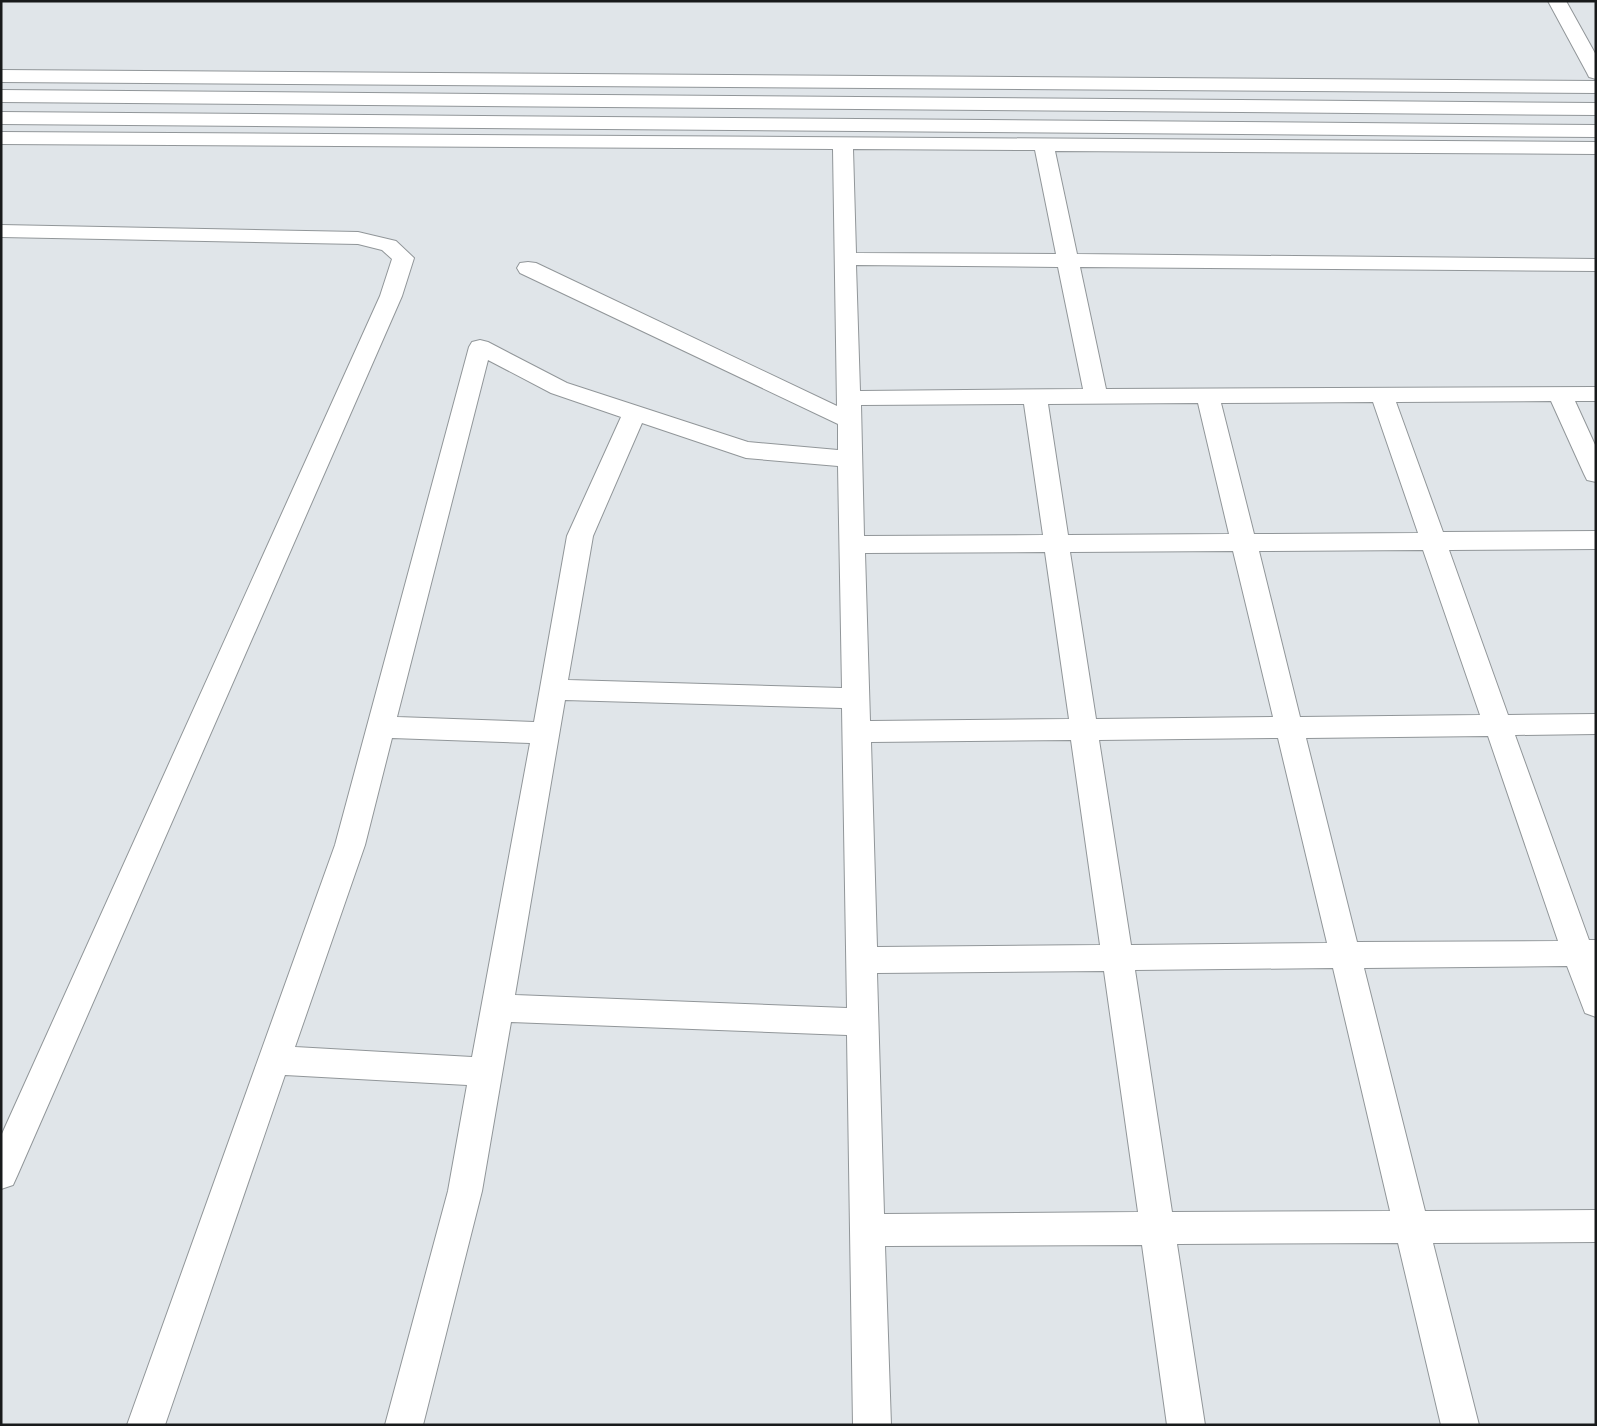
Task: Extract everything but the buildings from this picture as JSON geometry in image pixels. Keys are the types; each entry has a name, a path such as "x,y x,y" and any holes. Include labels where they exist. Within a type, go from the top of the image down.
{"main road":[{"path":"1556,1 1596,73"},
{"path":"1,76 1596,87"},
{"path":"1,96 1596,109"},
{"path":"1,118 1596,131"},
{"path":"1,138 1596,148"},
{"path":"843,143 872,1425"},
{"path":"1044,145 1096,397"},
{"path":"1,231 358,238 389,245 402,258 390,296 1,1174"},
{"path":"846,259 1596,265"},
{"path":"528,268 850,410 1035,397 1596,394"},
{"path":"146,1425 350,845 480,347 558,388 746,450 851,459"},
{"path":"1560,395 1596,474"},
{"path":"1208,396 1460,1425"},
{"path":"1382,396 1498,726 1587,953 1596,1004"},
{"path":"1035,397 1186,1425"},
{"path":"404,1425 465,1191 580,536 634,414"},
{"path":"853,545 1596,540"},
{"path":"553,690 856,698"},
{"path":"857,732 1596,724"},
{"path":"380,727 545,733"},
{"path":"862,960 1587,953"},
{"path":"497,1008 864,1022"},
{"path":"274,1060 486,1072"},
{"path":"868,1230 1596,1226"}]}
